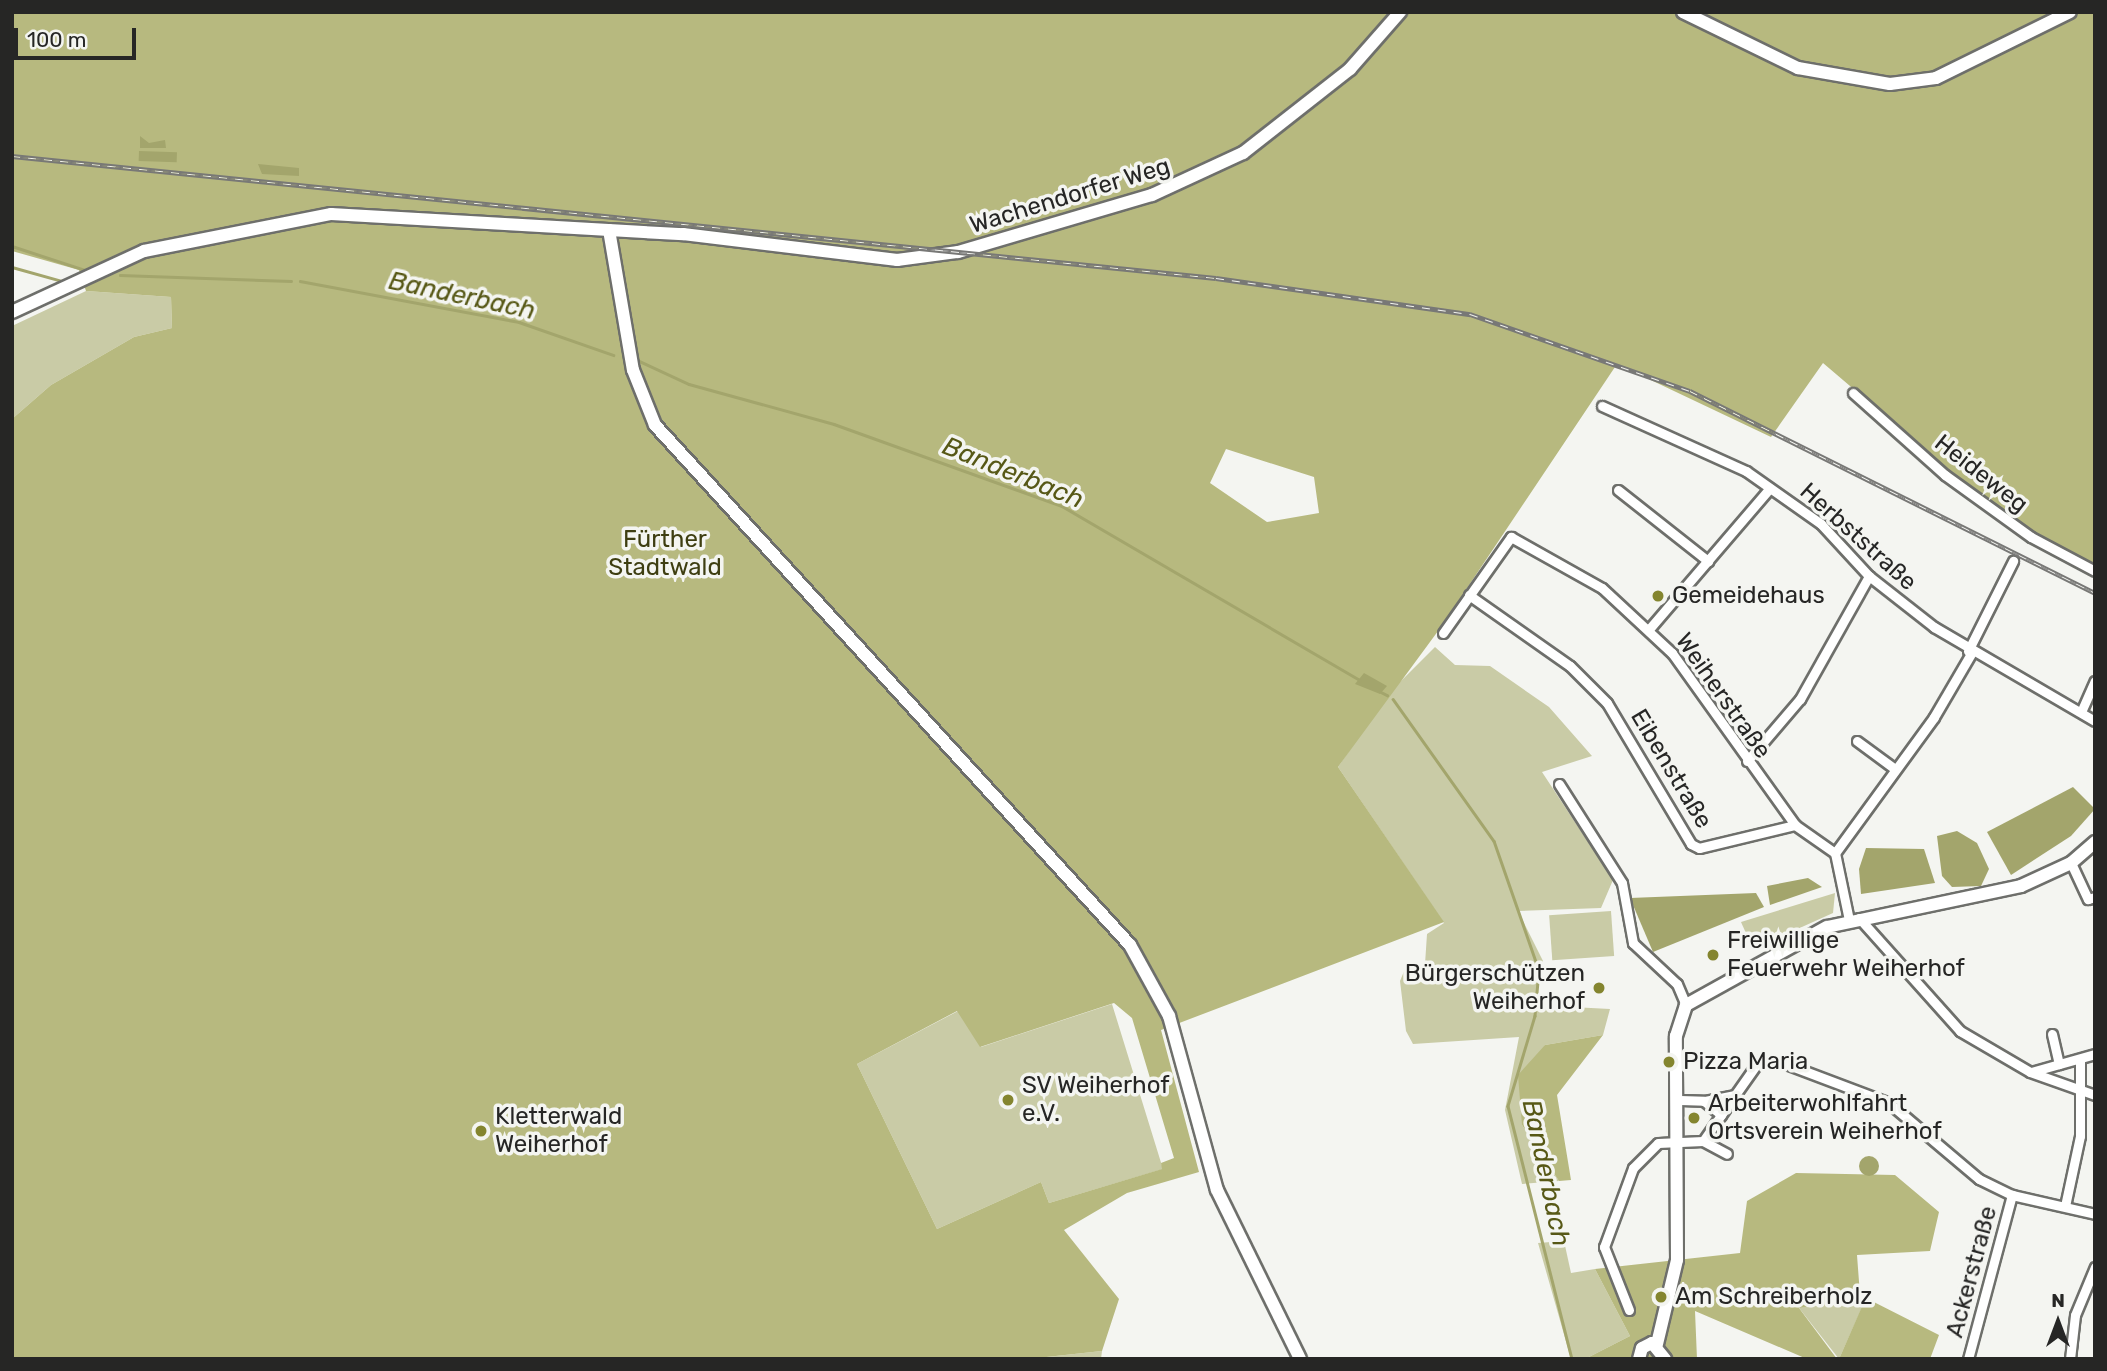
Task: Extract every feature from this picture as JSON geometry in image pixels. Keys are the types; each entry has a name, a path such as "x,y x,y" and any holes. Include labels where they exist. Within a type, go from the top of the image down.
{"street":[{"name":"Wachendorfer Weg","path":"12,312 144,251 293,217 449,216 897,260 1046,230 1196,179 1243,153 1350,69 1400,12"},
{"path":"1683,12 1798,68 1915,84 2070,12"},
{"path":"609,230 633,370 655,425 1104,915 1155,987 1175,1035 1217,1190 1300,1359"},
{"name":"Heideweg","path":"1853,393 1967,491 2031,537 2095,571"},
{"name":"Herbststraße","path":"1602,406 1770,488 1821,524 1869,576 1970,652 2095,721"},
{"path":"1650,628 1770,488"},
{"path":"1618,490 1708,561"},
{"name":"Weiherstraße","path":"1469,595 1511,537 1562,562 1650,628 1795,825 1835,853"},
{"path":"2013,561 1970,652 1895,769 1835,853 1854,919 1942,1016 2030,1072 2095,1096"},
{"path":"1747,761 1800,699 1869,576"},
{"path":"1443,633 1469,595"},
{"name":"Eibenstraße","path":"1469,595 1570,666 1607,703 1691,844 1699,849 1795,825"},
{"path":"2081,712 2095,681"},
{"path":"1857,741 1895,769"},
{"path":"1559,784 1622,883 1633,943 1677,984 1686,1005 1676,1037 1681,1142 1677,1260 1657,1344 1665,1359"},
{"path":"1686,1005 1778,950 1854,919 1966,901 2071,863 2095,842"},
{"path":"2071,863 2088,899 2095,897"},
{"path":"2052,1034 2059,1064"},
{"path":"2030,1072 2095,1054"},
{"path":"1703,1141 1735,1095 1766,1058 1861,1088 1914,1120 1979,1179 2012,1195 2095,1214"},
{"path":"2065,1206 2076,1177 2080,1059"},
{"path":"1680,1100 1704,1101 1735,1095"},
{"path":"1704,1101 1721,1115"},
{"path":"1629,1310 1604,1247 1605,1232 1645,1150 1681,1142 1703,1141 1727,1154"},
{"name":"Ackerstraße","path":"1968,1359 2012,1195"},
{"path":"2070,1359 2075,1315 2095,1267"},
{"path":"1639,1359 1645,1345 1657,1344"}],"shaded area":[{"path":"140,136 149,143 165,140 166,148 140,148"},
{"path":"139,151 177,152 177,162 139,161"},
{"path":"258,164 299,168 299,176 262,174"},
{"path":"86,291 171,297 172,328 134,337 51,385 12,419 12,326"},
{"path":"1435,647 1455,665 1490,666 1549,707 1592,756 1542,772 1613,880 1601,908 1518,911 1543,961 1534,1005 1610,1009 1603,1035 1545,1045 1522,1125 1559,1181 1522,1184 1505,1110 1519,1037 1413,1044 1406,1031 1400,981 1405,969 1425,964 1427,934 1444,923 1338,767 1390,692"},
{"path":"1364,673 1387,686 1380,694 1355,684"},
{"path":"2073,787 2095,809 2071,836 2011,875 1987,832"},
{"path":"1957,831 1977,843 1989,869 1981,886 1952,887 1942,876 1937,836"},
{"path":"1866,848 1924,849 1935,883 1861,894 1859,869"},
{"path":"1808,878 1822,887 1770,905 1767,886"},
{"path":"1756,893 1764,907 1653,952 1630,898"},
{"path":"1835,893 1833,913 1753,949 1741,922"},
{"path":"1611,911 1614,956 1552,960 1549,915"},
{"name":"SV Weiherhof e.V.","path":"1112,1004 1163,1169 1049,1203 1041,1182 937,1229 857,1064 958,1011 981,1047"},
{"path":"1869,1156 1876,1159 1879,1166 1876,1173 1869,1176 1862,1173 1859,1166 1862,1159"},
{"path":"1564,1241 1571,1273 1595,1269 1630,1336 1585,1359 1571,1359 1538,1243"},
{"path":"1865,1301 1839,1359 1799,1308"},
{"path":"1102,1351 1101,1359 1028,1359"}],"green space":[{"name":"Fürther Stadtwald","path":"12,12 2095,12 2095,576 2045,552 1823,363 1771,437 1617,364 1441,627 1338,767 1444,922 1161,1030 1199,1172 1127,1193 1064,1230 1119,1299 1102,1351 1028,1359 12,1359 12,419 51,385 134,337 172,328 171,297 86,291 79,270 12,251","holes":["1226,449 1314,477 1319,513 1267,522 1210,483","1114,1003 1132,1018 1174,1158 1161,1163 1162,1169 1049,1203 1041,1182 937,1229 857,1064 957,1011 980,1047"]},
{"path":"1603,1035 1557,1095 1571,1180 1559,1181 1522,1125 1518,1075 1545,1045"},
{"path":"1796,1173 1895,1175 1939,1212 1930,1251 1857,1255 1860,1295 1939,1335 1930,1359 1839,1359 1864,1302 1799,1308 1837,1359 1807,1359 1695,1311 1697,1359 1585,1359 1630,1336 1595,1269 1740,1253 1747,1201"}],"waterway":[{"path":"12,246 85,270"},
{"path":"12,267 62,281"},
{"name":"Banderbach","path":"120,275 291,281"},
{"path":"22,301 62,281"},
{"name":"Banderbach","path":"300,281 519,322 613,355"},
{"name":"Banderbach","path":"637,360 689,384 834,424 1062,506 1360,680"},
{"name":"Banderbach","path":"1381,692 1387,695"},
{"name":"Banderbach","path":"1393,699 1494,841 1539,970 1535,1016 1508,1106 1572,1359"}],"railway":[{"path":"12,156 1216,278 1470,314 1690,391 2095,593"}],"place":[{"name":"Gemeidehaus","path":"1658,596"},
{"name":"Freiwillige Feuerwehr Weiherhof","path":"1713,955"},
{"name":"Bürgerschützen Weiherhof","path":"1599,988"},
{"name":"Pizza Maria","path":"1669,1062"},
{"name":"SV Weiherhof e.V.","path":"1008,1100"},
{"name":"Arbeiterwohlfahrt Ortsverein Weiherhof","path":"1694,1118"},
{"name":"Kletterwald Weiherhof","path":"481,1131"},
{"name":"Am Schreiberholz","path":"1661,1297"}]}
